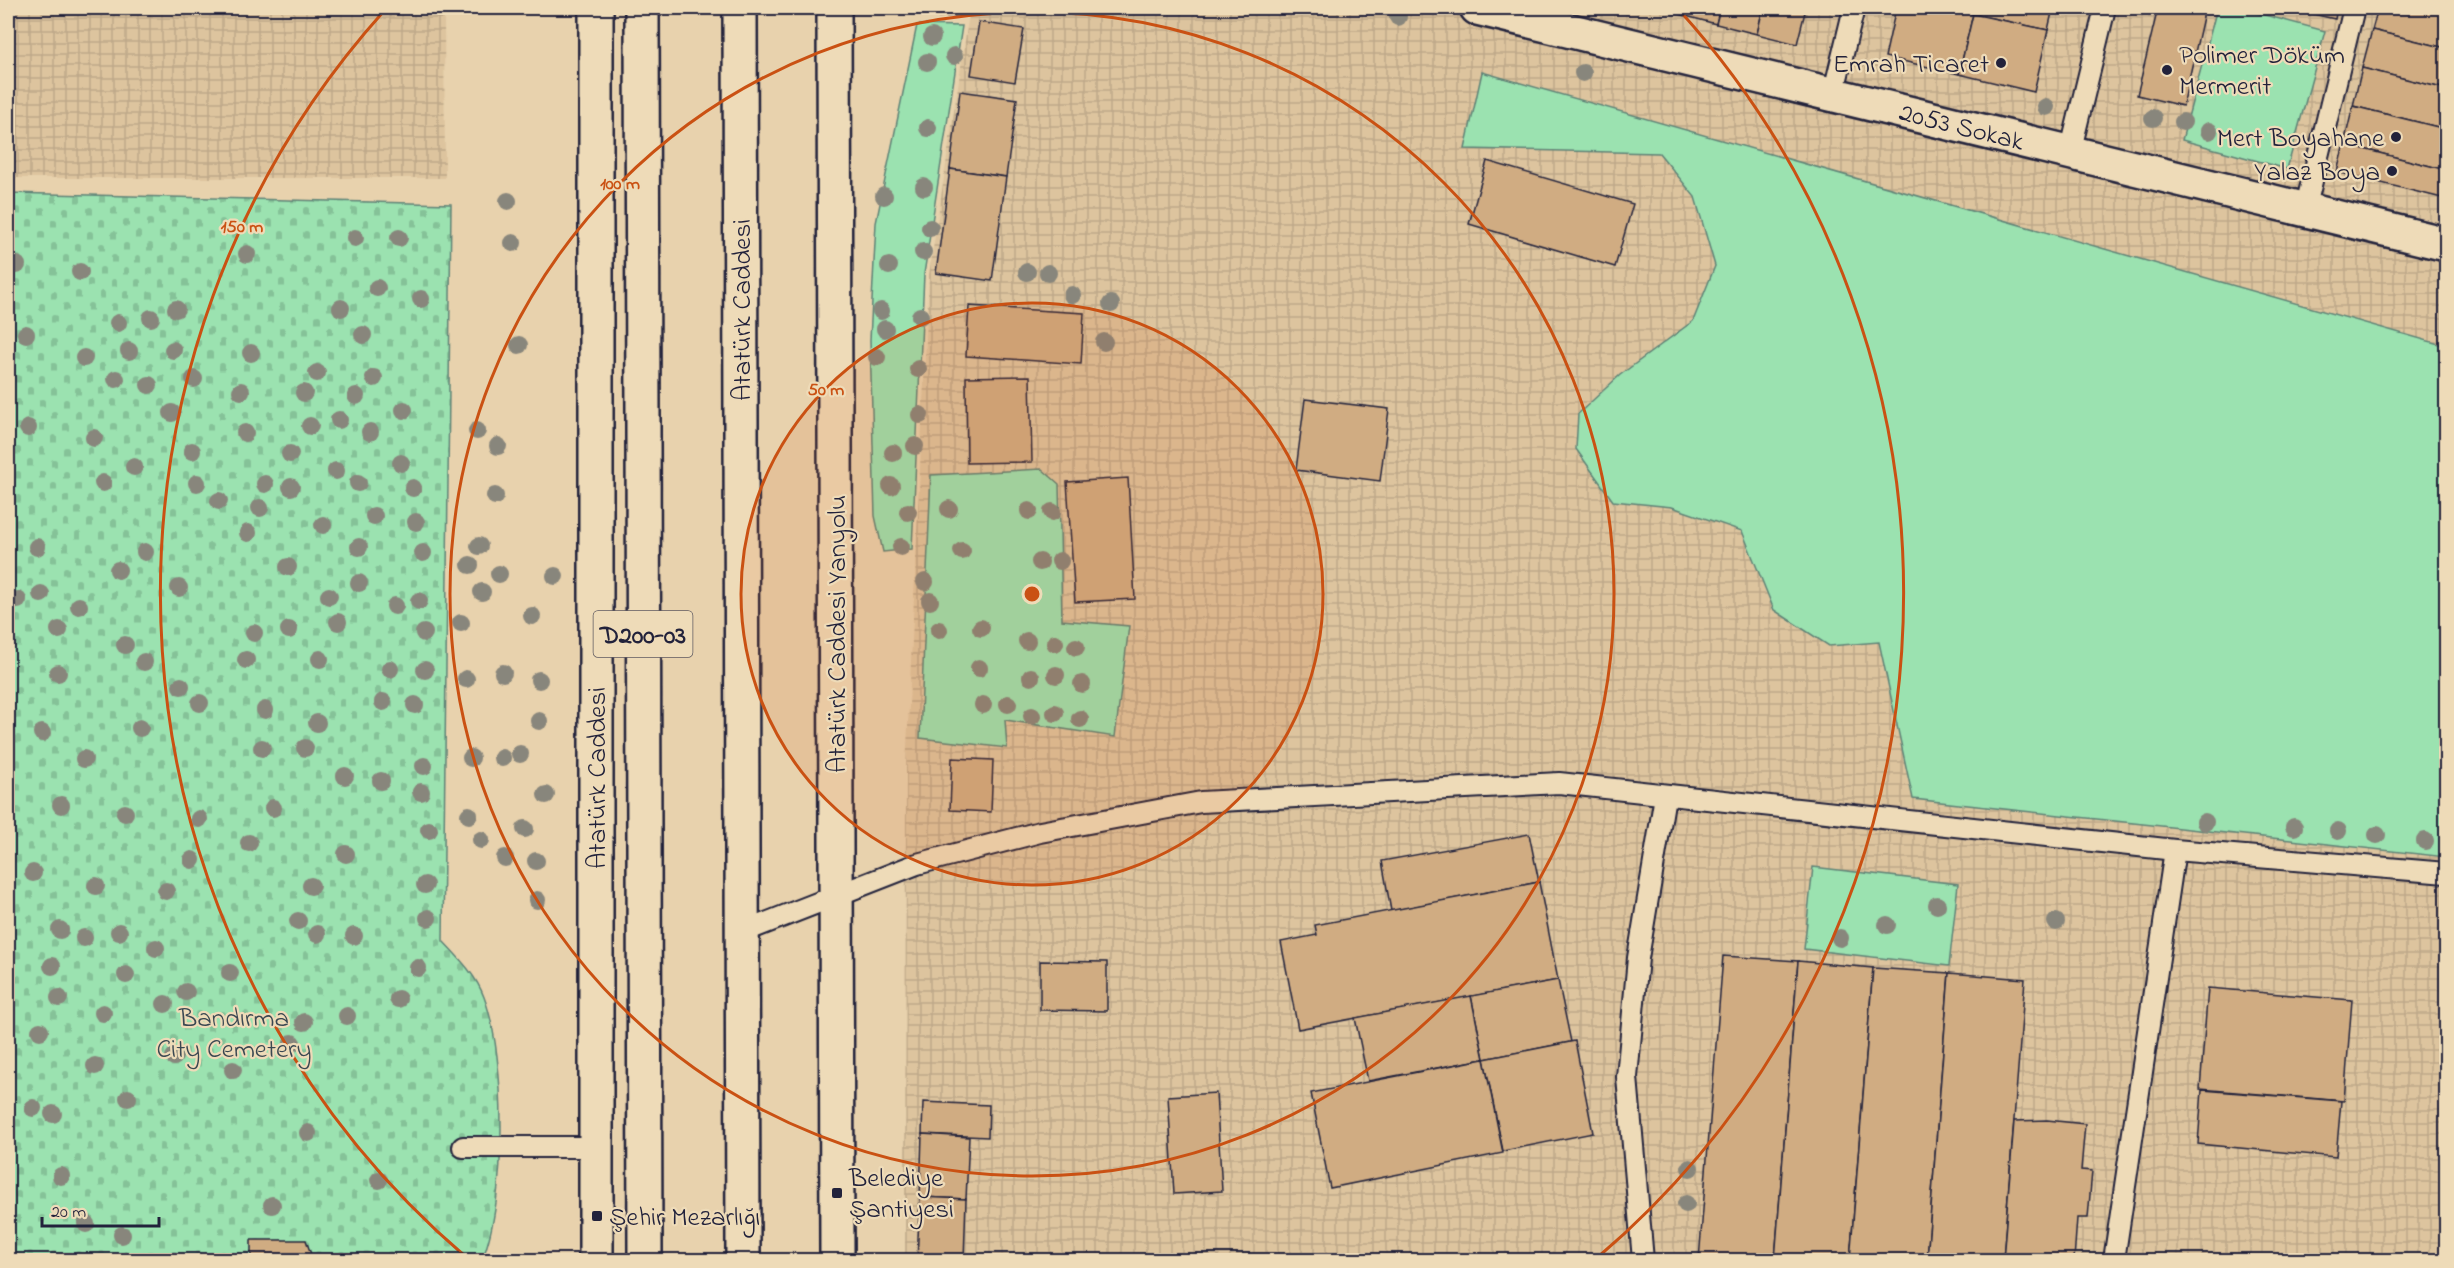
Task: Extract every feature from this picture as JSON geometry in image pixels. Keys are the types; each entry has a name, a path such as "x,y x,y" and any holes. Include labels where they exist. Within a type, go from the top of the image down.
{"main road":[{"name":"Atatürk Caddesi","path":"596,8 596,1260"},
{"name":"Atatürk Caddesi","path":"642,8 645,1260"},
{"name":"Atatürk Caddesi Yanyolu","path":"834,8 837,1260"},
{"name":"2053 Sokak","path":"1477,8 2446,244"},
{"name":"Atatürk Caddesi","path":"743,1260 746,12"}],"lane":[{"path":"1833,95 1854,8"},
{"path":"2070,153 2105,8"},
{"path":"2305,210 2354,8"},
{"path":"743,932 917,864 1017,837 1201,802 1559,783 2175,850 2446,873"},
{"path":"1643,1260 1627,1077 1638,958 1665,796"},
{"path":"2114,1260 2175,850"},
{"path":"463,1147 595,1147"}],"shaded area":[{"path":"8,8 444,8 445,178 8,178"},
{"path":"970,8 2446,8 2446,1260 905,1260 906,769 929,275"}],"green space":[{"path":"2217,8 2238,8 2325,31 2287,169 2182,140"},
{"path":"917,25 962,26 924,274 912,549 883,552 875,516 870,340 876,223"},
{"path":"1482,72 2446,346 2446,857 1913,799 1879,642 1829,646 1774,610 1742,531 1672,507 1613,501 1576,449 1578,414 1620,375 1693,321 1715,266 1695,197 1659,153 1465,149"},
{"name":"Bandırma City Cemetery","path":"8,193 451,204 443,941 466,967 481,989 492,1024 497,1056 500,1091 500,1166 490,1234 482,1260 8,1260"},
{"path":"1042,469 1059,484 1062,620 1129,626 1115,737 1005,720 1007,748 920,738 931,475"},
{"path":"1813,867 1958,884 1949,966 1804,949"}],"building":[{"path":"932,8 969,8 968,15 932,17"},
{"path":"1653,8 1677,8 1675,13"},
{"path":"1677,8 1720,8 1716,24 1675,13"},
{"path":"1720,8 1763,8 1757,34 1716,24"},
{"path":"1763,8 1806,8 1797,44 1757,34"},
{"path":"1896,8 1941,8 1973,14 1959,74 1885,57"},
{"path":"1941,8 1974,8 1973,14"},
{"path":"1974,8 2053,8 2048,30 1973,14"},
{"name":"Polimer Döküm Mermerit","path":"2158,8 2205,8 2183,106 2137,95"},
{"path":"2287,8 2337,8 2335,19"},
{"path":"2378,8 2446,8 2446,48 2372,30"},
{"name":"Emrah Ticaret","path":"1973,14 2048,30 2034,92 1959,74"},
{"path":"979,22 1024,29 1015,82 971,75"},
{"path":"2372,30 2446,48 2446,89 2362,68"},
{"path":"2362,68 2446,89 2446,129 2353,106"},
{"path":"960,91 1017,99 1006,177 950,169"},
{"name":"Mert Boyahane","path":"2353,106 2446,129 2446,170 2344,144"},
{"name":"Yalaz Boya","path":"2344,144 2446,170 2446,199 2337,172"},
{"path":"1487,161 1633,204 1615,267 1469,224"},
{"path":"950,169 1006,177 992,281 936,273"},
{"path":"969,306 1084,313 1081,364 966,356"},
{"path":"1030,376 1032,462 967,463 966,377"},
{"path":"1305,399 1389,409 1380,481 1296,470"},
{"path":"1128,478 1135,599 1075,602 1067,482"},
{"path":"952,758 993,760 991,812 950,810"},
{"path":"1529,834 1539,882 1391,911 1382,861"},
{"path":"1539,882 1558,980 1298,1029 1281,942 1317,935 1315,925"},
{"path":"1723,956 1798,961 1775,1260 1699,1260"},
{"path":"1040,961 1107,962 1107,1011 1040,1010"},
{"path":"1798,961 1873,968 1850,1260 1775,1260"},
{"path":"1873,968 1949,973 1927,1260 1850,1260"},
{"path":"1949,973 2025,979 2003,1260 1927,1260"},
{"path":"1558,980 1571,1042 1484,1059 1471,996"},
{"path":"2208,988 2352,1000 2344,1101 2200,1089"},
{"path":"1471,996 1484,1059 1368,1081 1355,1018"},
{"path":"1575,1041 1593,1133 1503,1151 1484,1059"},
{"path":"1484,1059 1503,1153 1330,1188 1311,1093"},
{"path":"2202,1090 2341,1101 2336,1157 2198,1144"},
{"path":"1216,1093 1222,1191 1174,1194 1168,1096"},
{"path":"923,1102 989,1105 988,1137 922,1134"},
{"path":"2047,1120 2085,1124 2081,1170 2092,1171 2088,1218 2077,1218 2074,1260 2003,1260 2014,1121"},
{"path":"922,1134 969,1137 966,1199 920,1197"},
{"path":"920,1197 966,1199 964,1260 917,1260"},
{"path":"251,1240 306,1240 313,1260 251,1260"}],"place":[{"name":"Emrah Ticaret","path":"2001,63"},
{"name":"Polimer Döküm Mermerit","path":"2167,70"},
{"name":"Mert Boyahane","path":"2396,137"},
{"name":"Yalaz Boya","path":"2392,171"},
{"name":"Belediye Şantiyesi","path":"837,1193"},
{"name":"Şehir Mezarlığı","path":"597,1216"}]}
